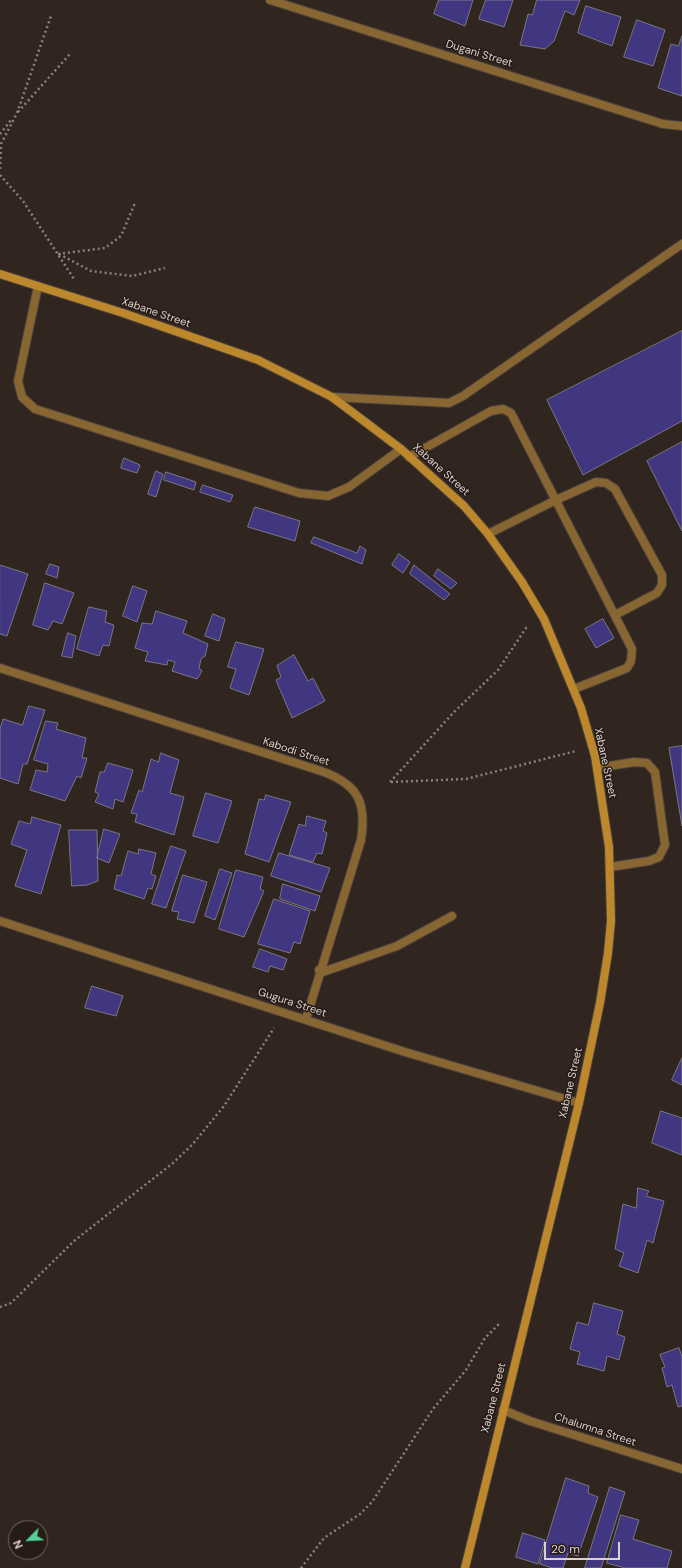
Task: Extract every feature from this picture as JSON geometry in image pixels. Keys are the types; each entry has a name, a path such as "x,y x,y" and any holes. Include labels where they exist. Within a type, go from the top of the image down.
{"street":[{"name":"Dugani Street","path":"270,0 663,124 682,126"},
{"path":"332,397 449,403 463,396 682,244"},
{"name":"Xabane Street","path":"0,274 88,302 258,360 332,397 401,449 464,506 488,534 522,582 538,609 565,665 574,689 597,768 610,847 611,920 608,953 600,1003 579,1103 465,1568"},
{"path":"38,286 18,381 22,397 35,409 299,493 328,496 349,487 401,449"},
{"path":"409,457 491,411 503,409 511,413 632,649 631,661 627,668 574,689"},
{"path":"488,534 596,482 606,483 615,489 662,575 662,585 657,593 615,615"},
{"name":"Kabodi Street","path":"0,668 327,774 344,782 354,791 364,813 361,840 319,971 306,1019"},
{"path":"597,768 634,762 647,763 655,772 665,845 659,857 649,861 610,868"},
{"path":"319,971 397,946 452,916"},
{"name":"Gugura Street","path":"0,921 405,1052 579,1103"},
{"name":"Chalumna Street","path":"503,1410 530,1421 682,1469"}],"path":[{"path":"0,169 1,144 15,115 51,16"},
{"path":"0,134 15,115 70,54"},
{"path":"0,175 23,202 88,302"},
{"path":"58,254 105,248 121,236 135,203"},
{"path":"58,254 91,271 132,276 165,268"},
{"path":"538,609 498,670 454,712 390,782 466,779 592,747"},
{"path":"0,1307 11,1303 74,1241 173,1163 192,1144 224,1106 285,1012"},
{"path":"301,1568 324,1538 360,1514 372,1502 433,1409 466,1370 485,1338 500,1323"}],"building":[{"path":"439,0 473,0 465,26 434,14"},
{"path":"486,0 513,0 504,27 479,19"},
{"path":"537,0 580,0 574,15 565,11 554,41 545,49 520,45 528,14 532,15"},
{"path":"586,6 621,17 612,46 578,33"},
{"path":"637,20 665,30 653,66 624,57"},
{"path":"682,36 682,96 658,88 671,44 678,46"},
{"path":"682,331 682,421 583,475 547,400"},
{"path":"682,442 682,531 647,461"},
{"path":"124,458 140,465 137,473 121,468"},
{"path":"156,471 163,474 156,497 148,494"},
{"path":"166,472 196,482 194,490 164,480"},
{"path":"203,485 233,495 230,502 200,492"},
{"path":"255,507 300,521 295,541 248,527"},
{"path":"314,537 357,553 360,546 366,550 362,564 311,543"},
{"path":"399,554 410,562 403,573 392,565"},
{"path":"50,564 59,567 57,578 46,574"},
{"path":"0,565 28,574 7,636 0,634"},
{"path":"414,565 450,594 444,600 410,574"},
{"path":"438,569 457,583 451,589 434,576"},
{"path":"45,583 74,593 62,624 53,621 48,630 33,625"},
{"path":"133,586 147,591 137,622 123,616"},
{"path":"89,607 107,611 105,622 114,625 109,646 103,645 99,656 77,649"},
{"path":"156,611 187,621 183,633 208,644 205,656 201,659 199,668 202,671 197,679 172,671 175,662 168,660 167,665 145,661 148,652 135,648 142,623 152,624"},
{"path":"213,614 225,619 219,641 205,636"},
{"path":"603,619 614,638 596,648 585,629"},
{"path":"68,633 76,636 72,658 62,656"},
{"path":"236,642 264,649 249,695 230,688 236,669 228,667"},
{"path":"294,655 308,681 313,678 325,701 292,718 276,680 281,677 277,666"},
{"path":"29,706 45,710 27,764 23,764 18,784 0,778 0,729 3,719 22,725"},
{"path":"46,721 58,723 56,729 86,738 82,758 87,758 81,778 77,776 65,801 30,790 36,770 47,772 48,764 34,760"},
{"path":"682,746 682,826 669,748"},
{"path":"161,753 179,760 170,793 184,797 174,835 135,822 137,814 131,813 139,790 142,792 151,759 158,762"},
{"path":"108,763 133,770 123,802 115,799 113,809 95,802 99,794 95,792 100,772 104,772"},
{"path":"206,793 232,801 218,843 193,836"},
{"path":"266,795 291,802 269,862 245,854 259,799 264,800"},
{"path":"307,816 326,821 323,831 327,833 322,854 317,853 313,862 289,855 299,824 305,826"},
{"path":"32,817 61,825 41,894 15,886 27,850 11,844 19,821 30,824"},
{"path":"104,829 120,834 109,863 97,858"},
{"path":"69,830 97,830 98,881 87,885 72,886"},
{"path":"171,846 186,851 166,908 152,904"},
{"path":"139,849 156,853 151,874 156,876 152,889 148,888 144,899 114,889 117,875 121,876 128,851 138,854"},
{"path":"279,853 330,868 321,892 271,876"},
{"path":"220,869 232,873 215,920 205,916"},
{"path":"236,870 263,877 260,889 264,891 244,937 219,929"},
{"path":"183,875 207,882 194,923 177,919 179,912 172,911"},
{"path":"283,884 320,896 315,911 280,899"},
{"path":"274,899 310,911 300,944 294,942 290,953 258,944"},
{"path":"260,949 287,959 283,970 270,966 268,972 253,967"},
{"path":"92,986 123,996 116,1016 85,1008"},
{"path":"682,1058 682,1085 672,1080"},
{"path":"661,1111 682,1118 682,1155 652,1143"},
{"path":"638,1188 649,1191 646,1196 664,1201 653,1243 647,1240 638,1273 619,1266 624,1253 615,1249 623,1204 636,1208"},
{"path":"594,1303 623,1311 617,1334 625,1337 619,1360 607,1356 604,1371 577,1364 580,1352 570,1349 577,1322 588,1325"},
{"path":"679,1348 682,1357 682,1406 678,1407 672,1385 667,1387 662,1368 665,1367 660,1355"},
{"path":"566,1478 589,1486 588,1493 598,1497 578,1556 568,1553 563,1568 552,1568 540,1564"},
{"path":"610,1487 625,1492 601,1568 585,1568"},
{"path":"621,1515 639,1520 633,1539 672,1551 667,1568 625,1568 607,1563"},
{"path":"523,1533 545,1540 538,1564 516,1557"}]}
